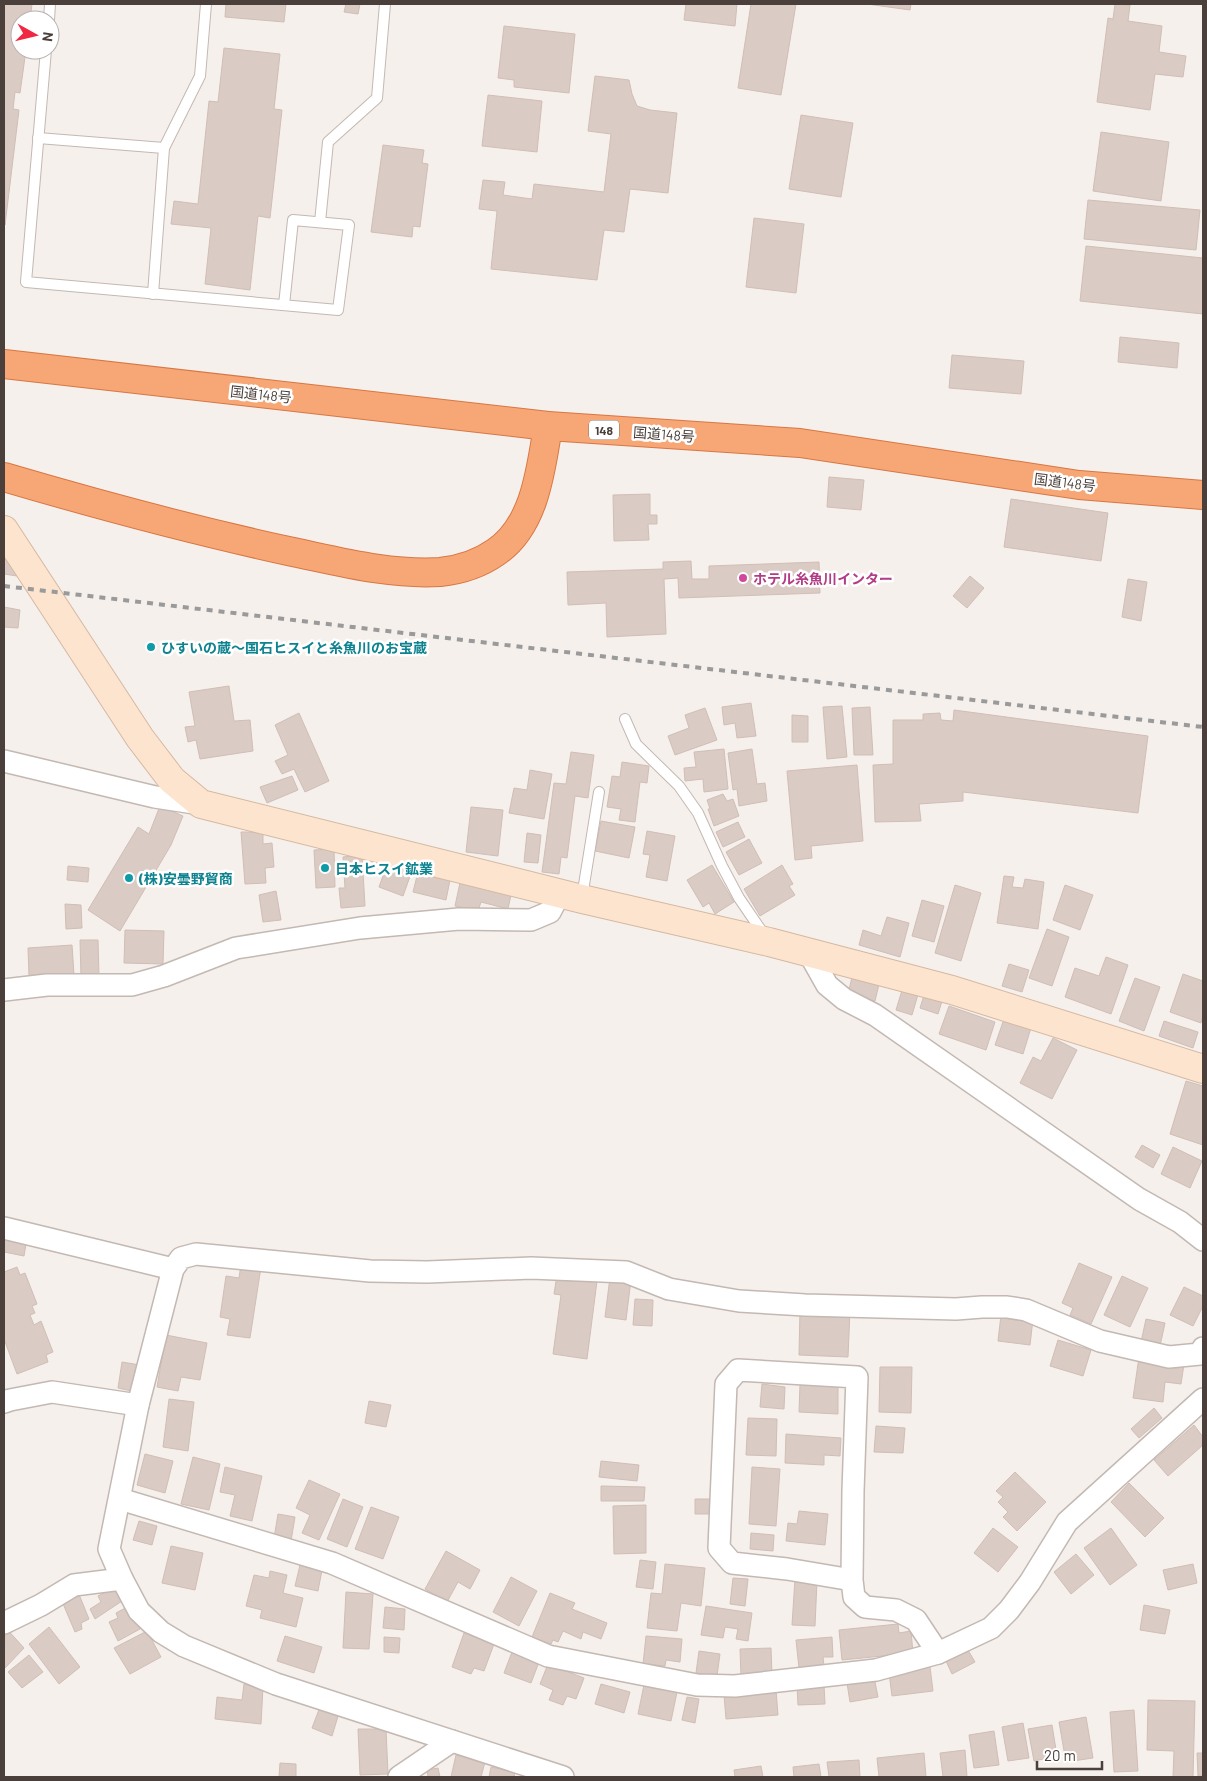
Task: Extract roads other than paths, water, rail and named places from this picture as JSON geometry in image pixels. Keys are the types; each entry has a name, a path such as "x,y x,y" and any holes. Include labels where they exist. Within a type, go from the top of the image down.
{"highway":[{"name":"国道148号","path":"4,364 548,426 800,443 1079,485 1203,495"},
{"path":"10,479 171,523 259,544 380,568 439,572 461,569 479,562 498,552 512,537 524,519 534,498 540,476 548,426"}],"street":[{"path":"4,530 140,738 172,780 200,804"},
{"path":"4,762 155,797 200,804 571,896 769,942 952,990 1203,1069"},
{"path":"4,990 47,985 132,985 164,976 236,948 360,928 459,920 531,920 550,912 571,896"},
{"path":"809,953 828,985 844,999 875,1015 1131,1194 1180,1222 1203,1240"},
{"path":"4,1228 173,1269"},
{"path":"563,1777 276,1684 184,1646 161,1632 139,1611 109,1549 138,1405 173,1269 181,1258 196,1254 370,1271 427,1272 531,1268 626,1272 669,1289 739,1301 956,1309 1007,1307 1026,1310 1100,1341 1169,1357 1202,1352"},
{"path":"852,1580 787,1569 732,1563 719,1548 726,1384 738,1370 857,1378 853,1491 852,1580 854,1597 865,1607 896,1610 916,1620 938,1653"},
{"path":"4,1402 52,1392 138,1405"},
{"path":"120,1499 332,1563 548,1656 697,1685 735,1686 876,1670 938,1653 991,1628 1010,1610 1025,1589 1066,1522 1200,1407"},
{"path":"4,1623 41,1605 74,1584 122,1579"},
{"path":"399,1777 452,1741"}],"lane":[{"path":"153,294 164,148 200,76 206,4"},
{"path":"320,222 328,142 377,98 385,4"},
{"path":"45,60 26,282 338,310 349,225 293,220 284,305"},
{"path":"38,138 164,148"},
{"path":"625,719 636,744 679,786 698,813 735,890 769,942"},
{"path":"571,896 599,792"}],"railway":[{"path":"4,586 1203,727"}],"place":[{"name":"ホテル糸魚川インター","path":"743,578"},
{"name":"ひすいの蔵～国石ヒスイと糸魚川のお宝蔵","path":"151,647"},
{"name":"日本ヒスイ鉱業","path":"325,868"},
{"name":"(株)安曇野貿商","path":"129,878"}]}
